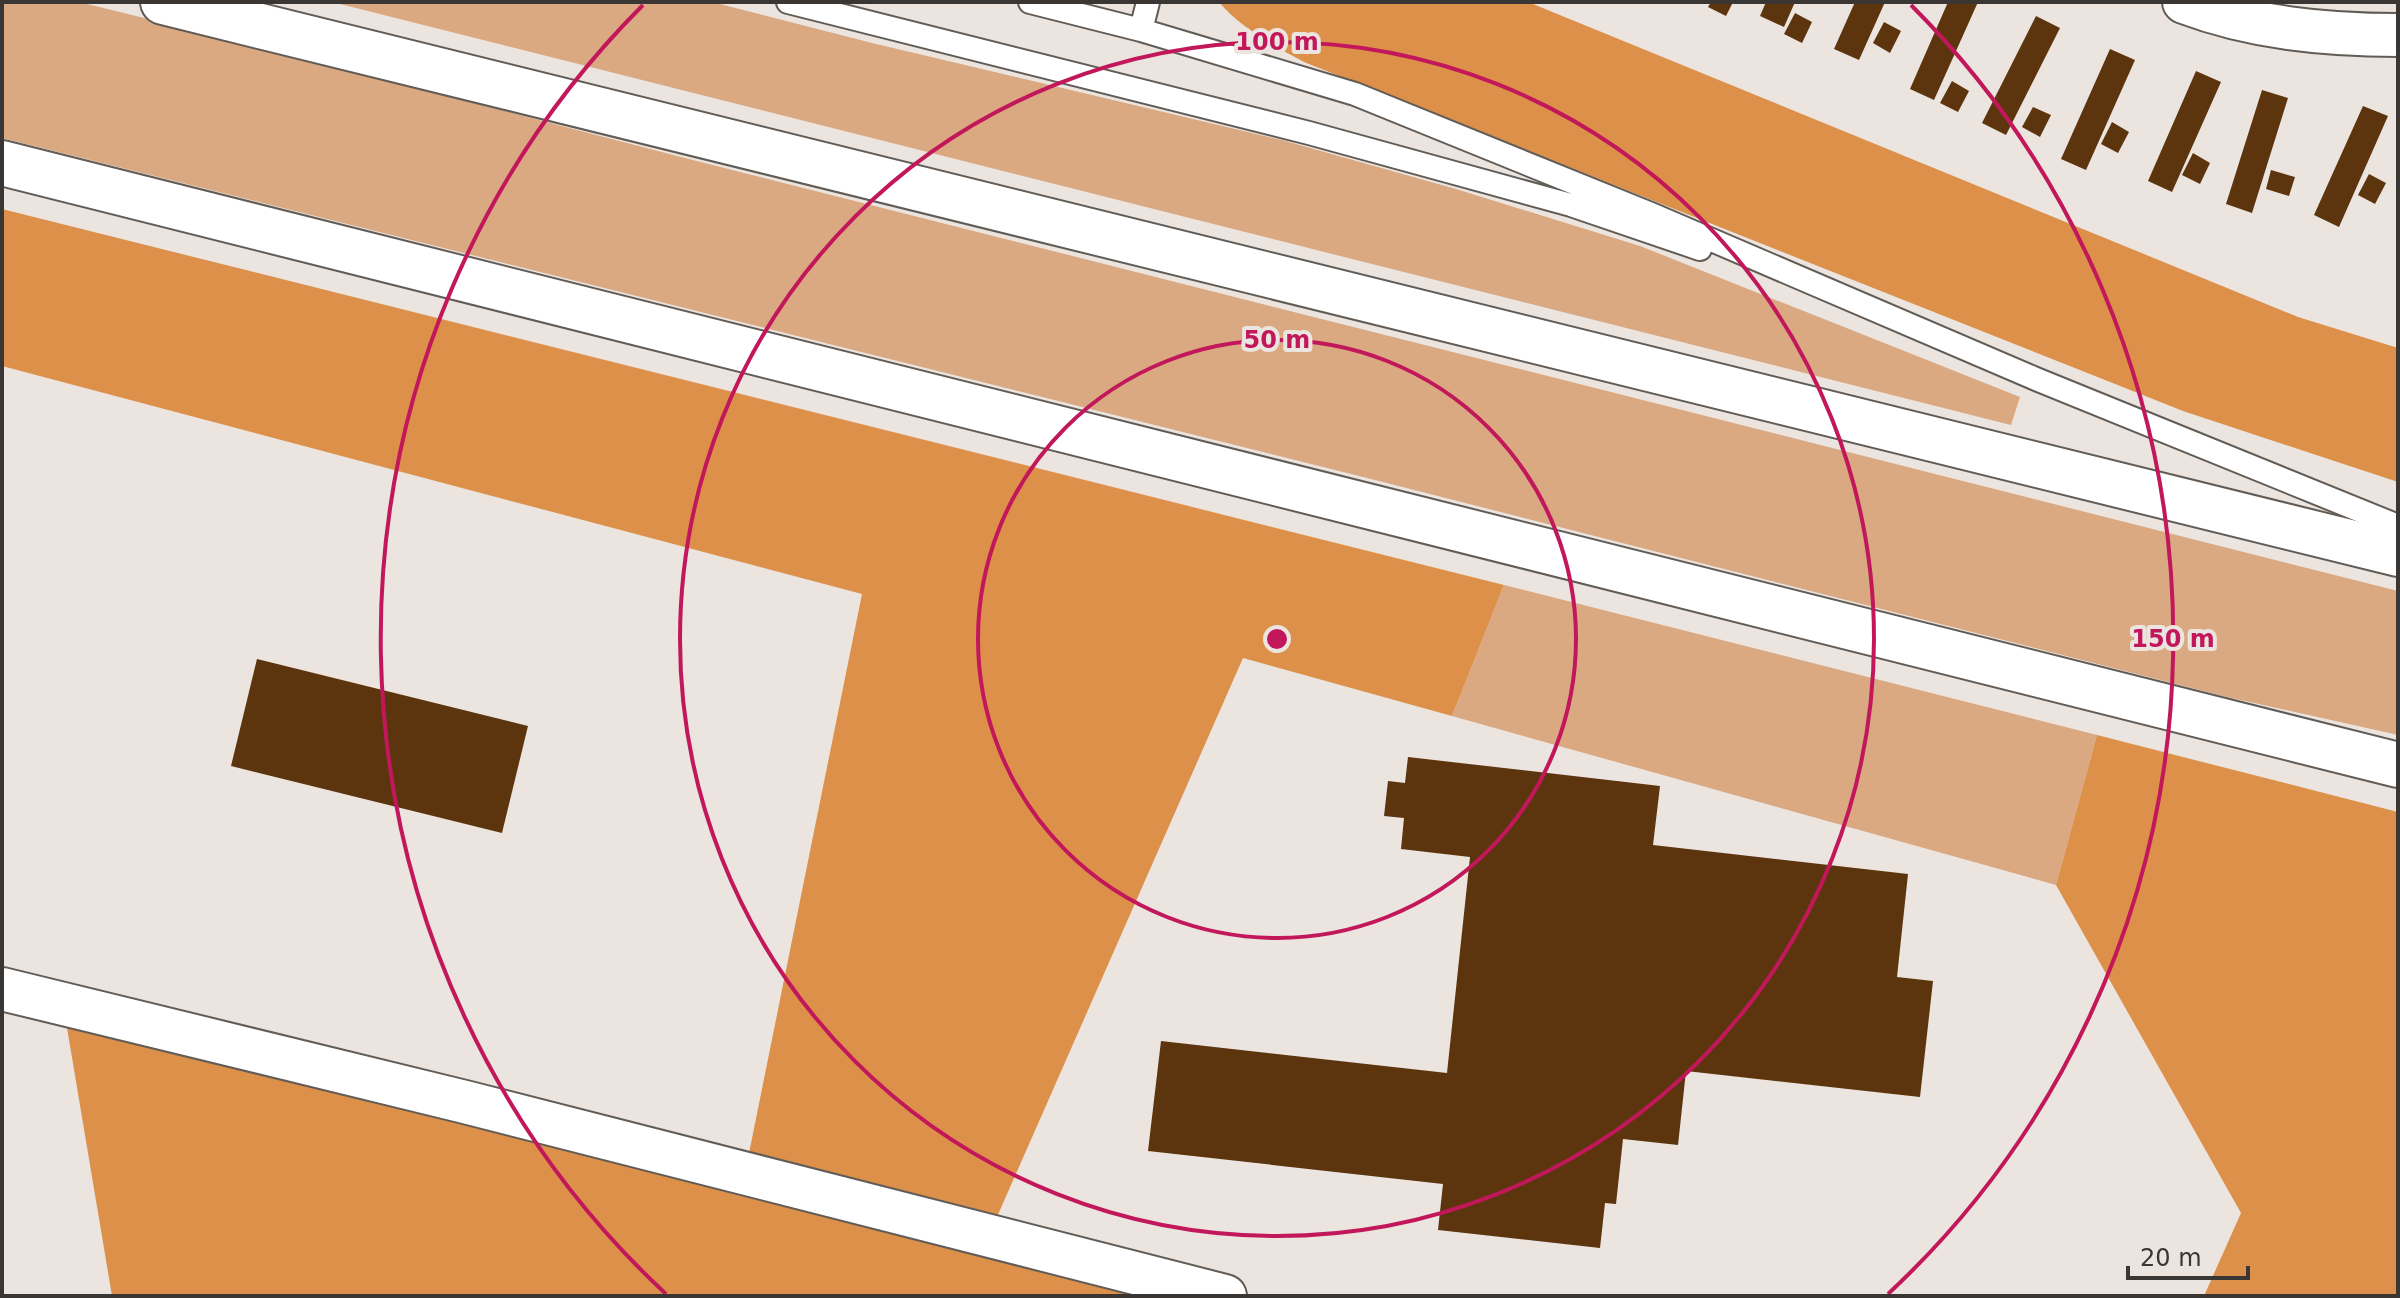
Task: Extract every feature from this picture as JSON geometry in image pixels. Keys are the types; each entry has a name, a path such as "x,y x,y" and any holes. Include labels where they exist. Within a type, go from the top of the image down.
{"highway":[{"path":"163,2 2398,554"},
{"path":"2,163 2398,765"}],"street":[{"path":"2184,2 2219,14 2284,28 2357,35 2398,35"},
{"path":"2,989 480,1106 1225,1296"}],"lane":[{"path":"788,2 1309,133 1571,205 1860,304"},
{"path":"1030,2 1141,30 1355,94 1651,214 2036,379 2398,526"},
{"path":"1141,30 1148,2"}],"shaded area":[{"path":"2,2 79,2 189,29 681,157 2398,591 2398,735 2227,697 1375,480 2,138"},
{"path":"332,2 712,2 1282,140 1456,189 1640,246 2020,397 2011,425"},
{"path":"1219,2 1528,2 2298,317 2398,348 2398,482 2183,411 1304,62 1248,28"},
{"path":"2,209 1504,585 1452,716 1243,658 989,1235 1225,1296 112,1296 63,1004 745,1173 862,594 2,366"},
{"path":"1504,585 2097,735 2056,885 1452,716"},
{"path":"2097,735 2398,812 2398,1296 2204,1296 2241,1213 2056,885"}],"building":[{"path":"1711,2 1733,2 1726,16 1708,7"},
{"path":"1766,2 1795,2 1784,27 1760,16"},
{"path":"1855,2 1885,2 1859,60 1834,49"},
{"path":"1948,2 1978,2 1934,100 1910,89"},
{"path":"1795,13 1812,22 1802,43 1784,34"},
{"path":"2036,16 2060,28 2006,135 1982,123"},
{"path":"1884,22 1901,31 1890,53 1873,43"},
{"path":"2110,49 2135,60 2086,170 2061,159"},
{"path":"2196,71 2221,82 2172,192 2148,181"},
{"path":"1952,81 1969,91 1958,112 1940,103"},
{"path":"2262,90 2288,98 2252,213 2226,204"},
{"path":"2363,106 2388,116 2339,227 2314,215"},
{"path":"2033,107 2051,115 2040,137 2022,127"},
{"path":"2112,122 2129,132 2118,153 2101,144"},
{"path":"2193,153 2210,163 2200,184 2182,175"},
{"path":"2271,170 2295,177 2289,196 2266,189"},
{"path":"2369,174 2386,183 2375,204 2358,195"},
{"path":"257,659 528,726 502,833 231,766"},
{"path":"1408,757 1660,786 1653,845 1908,874 1897,977 1933,981 1920,1097 1686,1071 1678,1145 1623,1139 1616,1204 1605,1203 1600,1248 1438,1230 1443,1184 1148,1151 1161,1041 1447,1073 1470,857 1401,849 1404,818 1384,816 1388,781 1405,783"}]}
